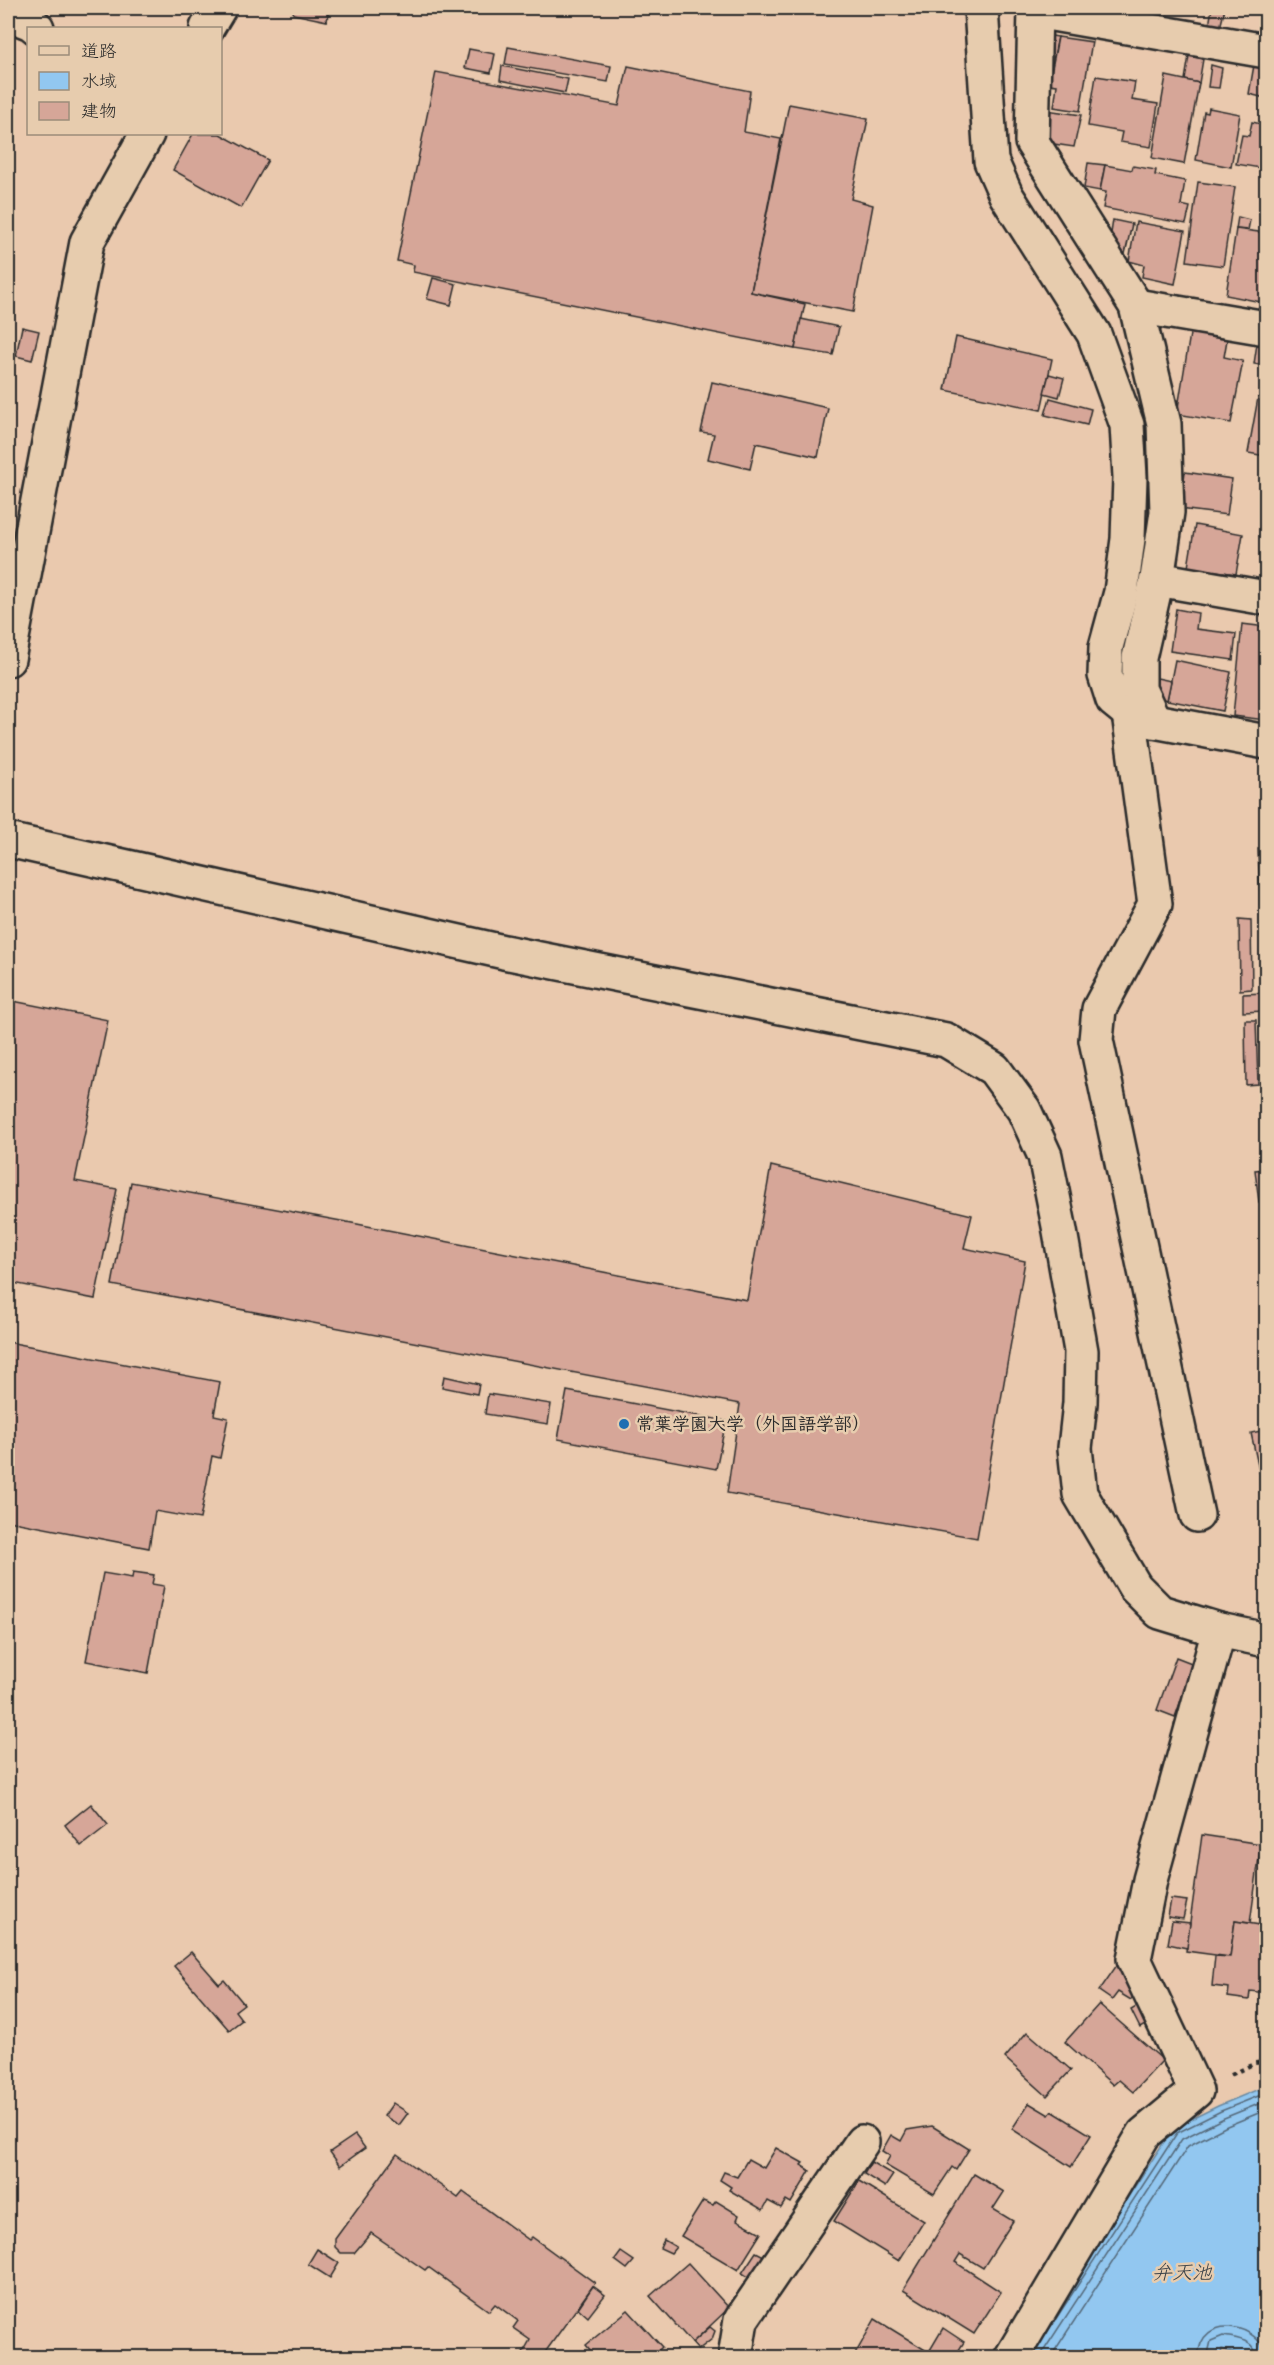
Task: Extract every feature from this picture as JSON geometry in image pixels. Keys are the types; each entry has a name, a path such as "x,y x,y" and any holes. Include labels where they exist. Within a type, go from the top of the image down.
{"street":[{"path":"208,27 219,8"},
{"path":"981,8 991,161 1006,195 1094,334 1127,425 1130,477 1128,539 1121,592 1106,647 1105,675 1113,700 1141,717 1266,742"},
{"path":"1197,1515 1096,1041 1099,1009 1155,904 1139,689 1139,658 1157,579 1167,512 1164,424 1136,306 1032,142 1035,9 1266,51"},
{"path":"8,14 36,27"},
{"path":"8,659 87,242 138,139"},
{"path":"1136,306 1266,328"},
{"path":"1157,579 1266,598"},
{"path":"8,840 504,952 946,1040 994,1069 1024,1110 1045,1156 1081,1351 1080,1403 1075,1448 1080,1494 1135,1587 1160,1612 1219,1630 1266,1640"},
{"path":"1011,2358 1144,2134 1196,2091 1134,1959 1150,1880 1219,1630"},
{"path":"736,2355 741,2320 862,2142"}],"water":[{"name":"弁天池","path":"1266,2086 1266,2357 1248,2357 1222,2349 1220,2358 1023,2358 1173,2128"}],"building":[{"path":"294,8 329,8 327,21 293,14"},
{"path":"1212,8 1225,8 1220,28 1209,26"},
{"path":"1235,8 1266,8 1266,15 1234,10"},
{"path":"1047,35 1058,37 1052,66 1047,67"},
{"path":"1058,37 1092,42 1080,111 1054,107 1057,85 1049,84"},
{"path":"508,47 611,66 608,82 505,64"},
{"path":"469,49 495,54 491,73 465,68"},
{"path":"1189,56 1203,59 1199,83 1185,80"},
{"path":"1211,65 1222,68 1219,88 1208,87"},
{"path":"1254,65 1266,68 1265,98 1249,94"},
{"path":"502,66 568,79 565,93 500,80"},
{"path":"628,66 750,91 744,132 781,139 751,292 805,304 795,349 413,272 414,265 397,261 436,72 619,106"},
{"path":"1096,76 1135,82 1132,100 1158,104 1151,147 1120,142 1122,132 1088,126"},
{"path":"1166,76 1199,83 1184,164 1152,158"},
{"path":"789,104 868,119 851,199 873,205 853,312 751,292"},
{"path":"1209,108 1240,114 1231,167 1196,160 1204,112 1208,113"},
{"path":"1046,110 1081,115 1074,147 1047,143"},
{"path":"1252,122 1266,125 1266,164 1261,163 1260,168 1236,164 1242,135 1249,136"},
{"path":"192,135 222,135 268,160 241,208 173,170"},
{"path":"1088,163 1105,165 1100,191 1084,188"},
{"path":"1105,165 1132,170 1133,166 1156,170 1155,175 1185,181 1181,205 1190,207 1186,224 1103,208 1106,192 1100,191"},
{"path":"1198,182 1235,187 1223,266 1187,261"},
{"path":"1238,217 1250,220 1248,230 1236,229"},
{"path":"1113,220 1132,224 1125,254 1110,240"},
{"path":"1136,222 1185,231 1175,284 1142,277 1144,265 1129,261"},
{"path":"1236,229 1266,233 1266,303 1226,295"},
{"path":"433,278 456,284 451,305 427,299"},
{"path":"801,319 839,327 833,355 795,349"},
{"path":"22,327 39,331 32,360 16,356"},
{"path":"1191,328 1228,334 1224,357 1243,361 1231,423 1177,414"},
{"path":"956,337 1052,359 1041,410 945,390"},
{"path":"1258,337 1266,339 1266,366 1254,364"},
{"path":"1049,374 1064,378 1059,397 1044,393"},
{"path":"712,382 828,408 818,457 756,443 750,469 708,459 714,434 701,432"},
{"path":"1050,398 1091,409 1087,425 1045,415"},
{"path":"1258,398 1266,400 1266,456 1248,453"},
{"path":"1185,472 1232,479 1227,515 1180,509"},
{"path":"1195,525 1243,534 1236,574 1188,567"},
{"path":"1176,609 1198,613 1196,629 1236,634 1233,660 1170,651"},
{"path":"1242,624 1266,627 1266,720 1233,716"},
{"path":"1175,660 1231,672 1223,711 1167,700"},
{"path":"1157,678 1171,681 1167,700 1153,697"},
{"path":"1266,848 1266,1034 1265,1011 1243,1012 1243,994 1264,993 1258,849"},
{"path":"1239,919 1251,920 1252,989 1240,990"},
{"path":"8,1000 108,1020 75,1181 117,1189 95,1299 8,1282"},
{"path":"1245,1020 1256,1020 1258,1084 1246,1085"},
{"path":"771,1166 972,1215 964,1248 1025,1261 977,1538 727,1493 740,1404 112,1285 131,1182 747,1300"},
{"path":"1266,1169 1266,1202 1259,1202 1255,1170"},
{"path":"8,1342 220,1382 214,1415 228,1418 220,1458 212,1456 200,1519 155,1511 149,1548 8,1521"},
{"path":"444,1376 479,1384 477,1394 442,1387"},
{"path":"567,1391 726,1421 716,1469 558,1439"},
{"path":"488,1394 551,1404 548,1424 485,1414"},
{"path":"1266,1430 1266,1483 1262,1484 1251,1433"},
{"path":"133,1572 154,1575 152,1584 164,1586 148,1673 86,1661 103,1573 132,1578"},
{"path":"1176,1657 1194,1664 1175,1717 1157,1710"},
{"path":"91,1804 108,1825 81,1846 65,1825"},
{"path":"1202,1835 1261,1844 1250,1923 1235,1921 1230,1957 1186,1951"},
{"path":"1171,1899 1187,1901 1183,1919 1168,1917"},
{"path":"1172,1921 1190,1923 1187,1948 1168,1944"},
{"path":"1235,1921 1266,1926 1266,1993 1250,1991 1249,2000 1228,1997 1229,1988 1212,1986 1215,1956 1230,1957"},
{"path":"191,1952 219,1984 224,1980 244,2004 235,2011 242,2020 229,2030 174,1966"},
{"path":"1117,1965 1129,1974 1138,1990 1131,2000 1118,1992 1112,2000 1099,1991"},
{"path":"1143,2003 1152,2021 1140,2028 1131,2010"},
{"path":"1099,2004 1163,2060 1133,2092 1119,2080 1113,2085 1065,2042"},
{"path":"1027,2032 1071,2070 1047,2096 1005,2058"},
{"path":"393,2103 408,2113 399,2125 384,2116"},
{"path":"1029,2103 1049,2115 1052,2111 1091,2135 1071,2167 1012,2129"},
{"path":"932,2126 969,2149 956,2170 952,2167 934,2194 885,2165 890,2156 882,2151 891,2135 901,2141 907,2130"},
{"path":"355,2135 365,2148 340,2166 330,2152"},
{"path":"776,2148 803,2163 801,2165 810,2171 791,2203 786,2200 781,2208 768,2201 763,2210 729,2190 731,2187 720,2180 724,2172 737,2177 748,2159 764,2168"},
{"path":"397,2154 458,2198 463,2192 529,2240 532,2237 595,2283 541,2358 520,2358 530,2340 513,2328 518,2321 495,2304 489,2311 428,2267 425,2270 371,2233 354,2253 341,2253 335,2247 335,2239"},
{"path":"871,2162 893,2175 885,2187 864,2174"},
{"path":"974,2174 1004,2192 993,2209 1013,2221 983,2268 960,2254 955,2262 1001,2292 974,2334 903,2290"},
{"path":"859,2181 924,2221 899,2261 834,2221"},
{"path":"703,2201 713,2205 716,2201 739,2215 737,2220 761,2233 738,2270 681,2236"},
{"path":"664,2240 676,2247 671,2253 660,2248"},
{"path":"317,2249 339,2263 330,2278 308,2264"},
{"path":"621,2252 634,2261 627,2269 615,2260"},
{"path":"756,2252 764,2256 750,2278 742,2273"},
{"path":"688,2263 729,2308 692,2343 650,2296"},
{"path":"593,2286 605,2295 588,2317 578,2308"},
{"path":"628,2310 662,2347 657,2352 662,2358 597,2358 586,2345"},
{"path":"875,2319 927,2351 922,2358 853,2358"},
{"path":"710,2327 715,2331 712,2339 698,2350 692,2343"},
{"path":"943,2328 964,2342 954,2358 942,2358 930,2350"}],"place":[{"name":"常葉学園大学（外国語学部）","path":"624,1424"}]}
